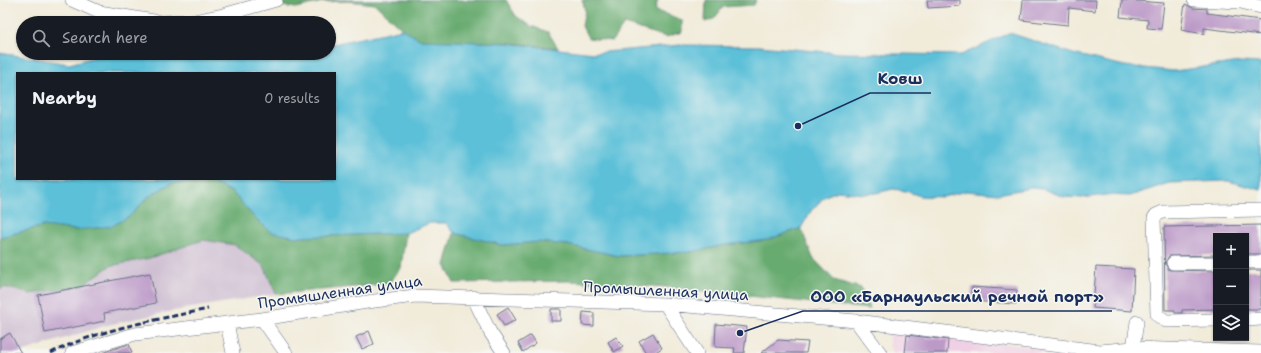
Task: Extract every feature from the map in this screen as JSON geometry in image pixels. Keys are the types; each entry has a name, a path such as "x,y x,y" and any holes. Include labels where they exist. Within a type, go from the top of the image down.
{"street":[{"path":"72,0 99,12 123,16"},
{"path":"220,16 276,0"},
{"path":"1194,0 1241,2 1261,7"},
{"path":"1209,320 1166,321 1160,318 1156,312 1154,220 1156,215 1163,212 1261,210"},
{"path":"1249,262 1261,262"},
{"path":"1173,263 1213,263"},
{"name":"Промышленная улица","path":"72,353 135,334 262,319 367,302 415,296 665,304 856,321 1101,352 1133,348 1261,352"},
{"path":"473,297 490,332 504,353"},
{"path":"665,304 697,353"},
{"path":"262,319 286,353"},
{"path":"1249,320 1260,319"},
{"path":"856,321 880,353"},
{"path":"1133,348 1137,322"},
{"path":"227,323 233,352"}],"shaded area":[{"path":"203,240 235,245 264,266 276,294 173,311 107,325 18,353 0,353 0,289 3,287 30,294 80,286 110,266 150,258"},
{"path":"889,326 1067,353 894,353 889,346"}],"green space":[{"path":"273,0 506,0 516,16 531,26 548,32 558,48 512,43 421,40 402,29 375,4 348,1 322,2 296,8 276,5"},
{"path":"582,0 658,0 655,10 682,20 682,32 666,37 624,24 612,41 588,38 582,26 585,10"},
{"path":"706,0 756,0 754,5 723,7 714,19 705,22"},
{"path":"171,183 213,183 232,192 254,217 271,232 297,237 406,233 401,268 388,284 276,294 264,266 235,245 203,240 150,258 110,266 81,286 30,294 4,287 0,289 0,237 44,226 76,230 130,216 148,197"},
{"path":"801,228 813,258 834,280 861,288 870,309 665,287 570,281 454,283 445,265 454,233 503,245 538,242 568,245 619,256 691,252 725,245 767,240"}],"water":[{"path":"402,29 421,40 506,43 594,53 681,45 759,46 839,53 961,55 1010,33 1073,54 1125,66 1174,71 1240,62 1261,63 1261,190 1228,181 1169,183 1130,196 1106,195 1082,198 1064,197 1043,189 1030,188 998,194 966,191 943,197 920,196 906,191 893,189 864,194 838,191 825,196 811,211 801,228 767,240 725,245 691,252 619,256 568,245 538,242 503,245 454,233 446,223 430,223 406,233 297,237 271,232 254,217 232,192 213,183 171,183 148,197 130,216 112,226 76,230 44,226 0,237 0,53 16,56 16,60 44,60 69,64 84,60 336,60 336,43"}],"building":[{"path":"927,0 960,0 960,6 928,8"},
{"path":"1023,0 1096,0 1095,11 1069,8 1068,25 1021,20"},
{"path":"1122,0 1164,3 1161,29 1147,28 1148,20 1120,17"},
{"path":"1185,4 1193,8 1207,9 1207,13 1261,20 1261,35 1204,28 1204,34 1181,30"},
{"path":"1261,225 1261,254 1249,254 1249,233 1213,233 1213,255 1169,256 1165,263 1169,270 1213,271 1213,309 1182,310 1182,313 1175,313 1175,310 1165,310 1164,227"},
{"path":"1096,267 1134,269 1132,311 1093,308"},
{"path":"1249,270 1261,270 1261,309 1249,309"},
{"path":"150,273 156,303 104,313 105,321 45,333 38,295"},
{"path":"972,287 1017,290 1016,304 971,301"},
{"path":"508,307 516,320 504,326 497,314"},
{"path":"551,309 561,309 561,321 551,321"},
{"path":"583,312 594,313 594,326 582,325"},
{"path":"716,324 747,327 744,353 734,353 735,348 715,347"},
{"path":"369,331 374,344 362,349 356,337"},
{"path":"10,333 21,353 0,353 0,339"},
{"path":"653,333 662,348 654,353 646,353 639,341"},
{"path":"531,335 536,343 523,352 518,343"},
{"path":"907,335 948,340 947,353 905,353"},
{"path":"616,337 623,346 614,352 608,342"},
{"path":"778,340 808,342 806,353 761,353"},
{"path":"129,344 132,353 103,353 107,351"}],"railway":[{"path":"51,353 108,331 208,309"}],"place":[{"name":"Ковш","path":"798,126"},
{"name":"ООО «Барнаульский речной порт»","path":"740,333"}]}
